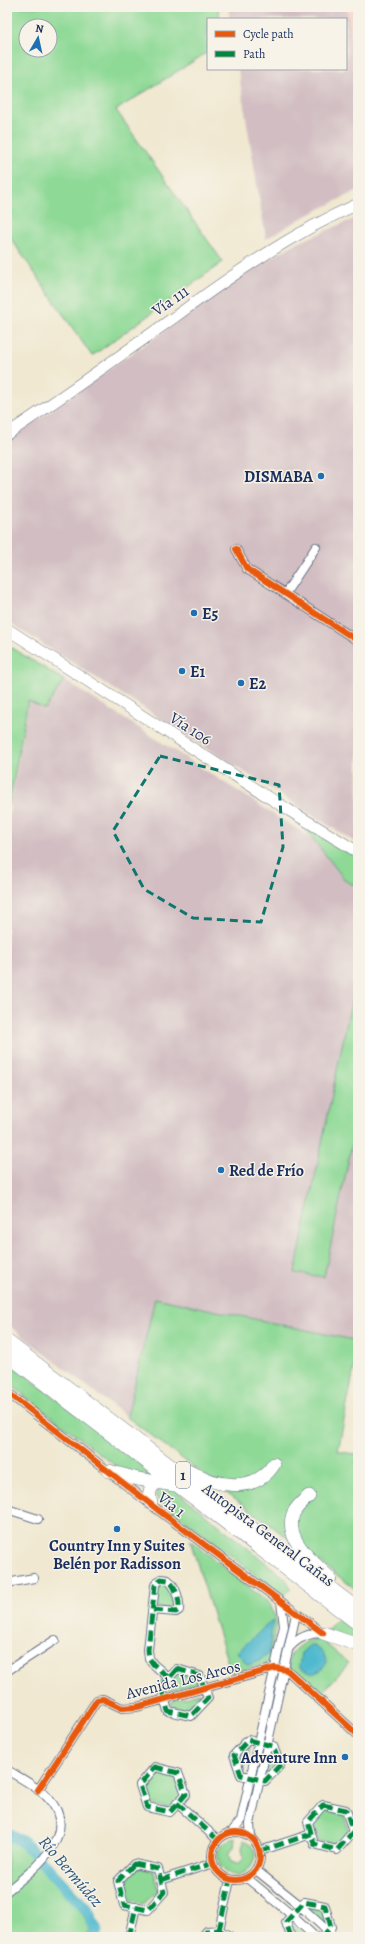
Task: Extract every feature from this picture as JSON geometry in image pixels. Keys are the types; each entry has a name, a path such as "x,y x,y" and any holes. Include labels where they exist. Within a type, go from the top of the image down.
{"highway":[{"path":"7,1340 84,1393 166,1454 202,1478 224,1485 243,1484 263,1477 269,1472 274,1464"},
{"name":"Autopista General Cañas","path":"7,1340 358,1609"},
{"name":"Autopista General Cañas","path":"7,1355 358,1624"},
{"path":"109,1471 181,1488"},
{"path":"151,1504 150,1489 153,1485 160,1482"},
{"path":"309,1496 297,1508 293,1515 292,1526 295,1540 310,1559 344,1593 358,1603"},
{"path":"323,1632 358,1645"}],"main road":[{"name":"Vía 111","path":"7,434 64,396 233,275 284,242 358,204"},
{"name":"Vía 106","path":"7,629 287,809 358,852"}],"street":[{"path":"286,594 316,547"},
{"path":"236,549 247,569 358,641"},
{"name":"Vía 1","path":"7,1392 151,1504 296,1614 323,1632"},
{"path":"7,1509 38,1519"},
{"path":"7,1583 34,1578"},
{"path":"153,1610 176,1612 179,1610 174,1586 168,1580 161,1580 155,1585 149,1658 152,1664 169,1678"},
{"path":"281,1602 284,1626 279,1669 267,1744 250,1824 251,1837 260,1851 260,1858 256,1870 247,1878 230,1880 223,1877 216,1871 213,1863 213,1847 218,1840 231,1832 241,1820 258,1742 279,1669 288,1650 296,1614"},
{"path":"288,1650 299,1638 314,1633 323,1632"},
{"path":"7,1671 55,1640"},
{"path":"177,1669 200,1676 204,1688 208,1698 191,1716 168,1710 161,1687 177,1669"},
{"path":"279,1669 287,1670 358,1735"},
{"name":"Avenida Los Arcos","path":"38,1790 98,1700 103,1699 122,1708 129,1708 279,1669"},
{"path":"248,1740 267,1744 273,1746 280,1765 265,1781 241,1775 234,1755 248,1740"},
{"path":"155,1767 178,1773 186,1794 178,1804 170,1812 147,1806 140,1785 155,1767"},
{"path":"7,1770 38,1790 52,1803 58,1819 57,1837 45,1859 7,1891"},
{"path":"178,1804 218,1840"},
{"path":"323,1805 346,1810 353,1832 338,1850 314,1844 311,1834 308,1822 323,1805"},
{"path":"231,1832 238,1832 251,1837"},
{"path":"260,1851 311,1834"},
{"path":"161,1880 213,1863"},
{"path":"134,1864 158,1869 161,1880 164,1892 148,1910 124,1905 118,1881 134,1864"},
{"path":"256,1870 300,1906 324,1934 334,1937"},
{"path":"247,1878 292,1915 315,1937"},
{"path":"219,1930 230,1880"},
{"path":"291,1937 286,1922 304,1902 324,1906 331,1926 324,1934"},
{"path":"129,1937 136,1907"},
{"path":"202,1937 207,1931 219,1930 231,1937"}],"highlighted area":[{"path":"160,756 279,785 283,847 261,922 193,918 144,889 113,831"}],"shaded area":[{"path":"228,7 347,7 358,105 358,190 298,220 266,239 238,70 347,70 347,18 230,18"},
{"path":"347,7 358,7 358,105 354,67"},
{"path":"358,217 358,844 7,621 7,441 253,269 293,245"},
{"path":"64,680 358,868 358,1341 156,1298 127,1417 7,1324 7,824 29,701 45,708"}],"green space":[{"path":"7,7 218,7 220,18 207,18 207,53 116,110 223,262 92,356 7,233"},
{"path":"7,645 64,680 45,709 28,701 9,805 7,805"},
{"path":"300,822 358,858 357,884 350,884 345,880"},
{"path":"358,969 358,1115 324,1277 295,1273"},
{"path":"155,1298 358,1341 358,1364 355,1364 338,1451 358,1455 356,1463 358,1466 358,1591 127,1417"},
{"path":"7,1361 160,1478 122,1471 7,1382"},
{"path":"157,1485 174,1489 285,1578 291,1588 283,1596 156,1498"},
{"path":"190,1540 270,1604 277,1623 269,1663 231,1673"},
{"path":"165,1582 172,1588 175,1609 155,1607 158,1585"},
{"path":"338,1618 358,1632 358,1642 327,1630"},
{"path":"312,1640 321,1640 349,1663 319,1696 293,1672 289,1661 290,1656 297,1647"},
{"path":"178,1674 196,1678 198,1681 196,1684 169,1691 166,1689 167,1686"},
{"path":"199,1693 203,1695 203,1698 189,1711 174,1707 171,1704 172,1701"},
{"path":"249,1745 250,1747 246,1768 244,1770 238,1756"},
{"path":"269,1751 271,1751 276,1764 265,1775"},
{"path":"157,1771 175,1775 181,1794 169,1808 151,1804 144,1786"},
{"path":"325,1810 343,1813 349,1830 337,1845 318,1841 313,1822"},
{"path":"7,1829 27,1839 37,1850 83,1915 90,1929 84,1937 7,1937"},
{"path":"235,1838 234,1847 228,1854 231,1862 238,1864 244,1858 242,1849 244,1840 252,1846 255,1853 254,1861 250,1868 237,1875 230,1874 222,1868 218,1858 218,1851 221,1846 227,1841"},
{"path":"135,1867 154,1871 158,1891 143,1904 127,1899 123,1882"},
{"path":"309,1906 322,1909 326,1924 324,1924 307,1908"},
{"path":"294,1924 309,1937 295,1937 291,1926"}],"water":[{"path":"273,1620 269,1654 259,1661 248,1665 237,1652"},
{"path":"310,1645 315,1645 324,1655 327,1662 321,1670 314,1673 306,1672 299,1667 301,1653"}],"waterway":[{"name":"Río Bermúdez","path":"7,1833 24,1843 87,1910 97,1931 92,1937"}],"marked path":[{"path":"153,1610 176,1612 179,1610 177,1594 168,1580 161,1579 155,1585 148,1650 149,1658 153,1664 169,1678"},
{"path":"177,1669 200,1676 208,1698 191,1716 168,1711 161,1687 177,1669"},
{"path":"248,1740 273,1746 280,1765 265,1781 241,1775 234,1755 248,1740"},
{"path":"155,1767 178,1773 186,1794 170,1812 147,1807 140,1785 155,1767"},
{"path":"177,1803 218,1840"},
{"path":"323,1805 346,1810 353,1832 337,1850 314,1844 308,1822 323,1805"},
{"path":"260,1851 311,1834"},
{"path":"161,1880 213,1863"},
{"path":"134,1864 158,1869 164,1892 148,1910 124,1905 118,1881 134,1864"},
{"path":"219,1930 230,1880"},
{"path":"291,1937 286,1922 304,1902 325,1906 331,1927 322,1937"},
{"path":"129,1937 136,1907"},
{"path":"202,1937 207,1931 219,1930 231,1937"}],"cycle path":[{"path":"236,549 247,569 358,641"},
{"path":"7,1392 158,1510 323,1633"},
{"path":"38,1790 97,1700 103,1699 122,1708 137,1707 275,1668 287,1670 358,1735"},
{"path":"231,1832 241,1832 253,1839 260,1851 260,1856 260,1861 253,1873 241,1880 231,1880 223,1876 216,1869 212,1861 212,1851 216,1843 223,1836 231,1832"}],"place":[{"name":"DISMABA","path":"321,476"},
{"name":"E5","path":"194,613"},
{"name":"E1","path":"182,671"},
{"name":"E2","path":"241,683"},
{"name":"Red de Frío","path":"221,1170"},
{"name":"Country Inn y Suites Belén por Radisson","path":"117,1529"},
{"name":"Adventure Inn","path":"345,1757"}]}
